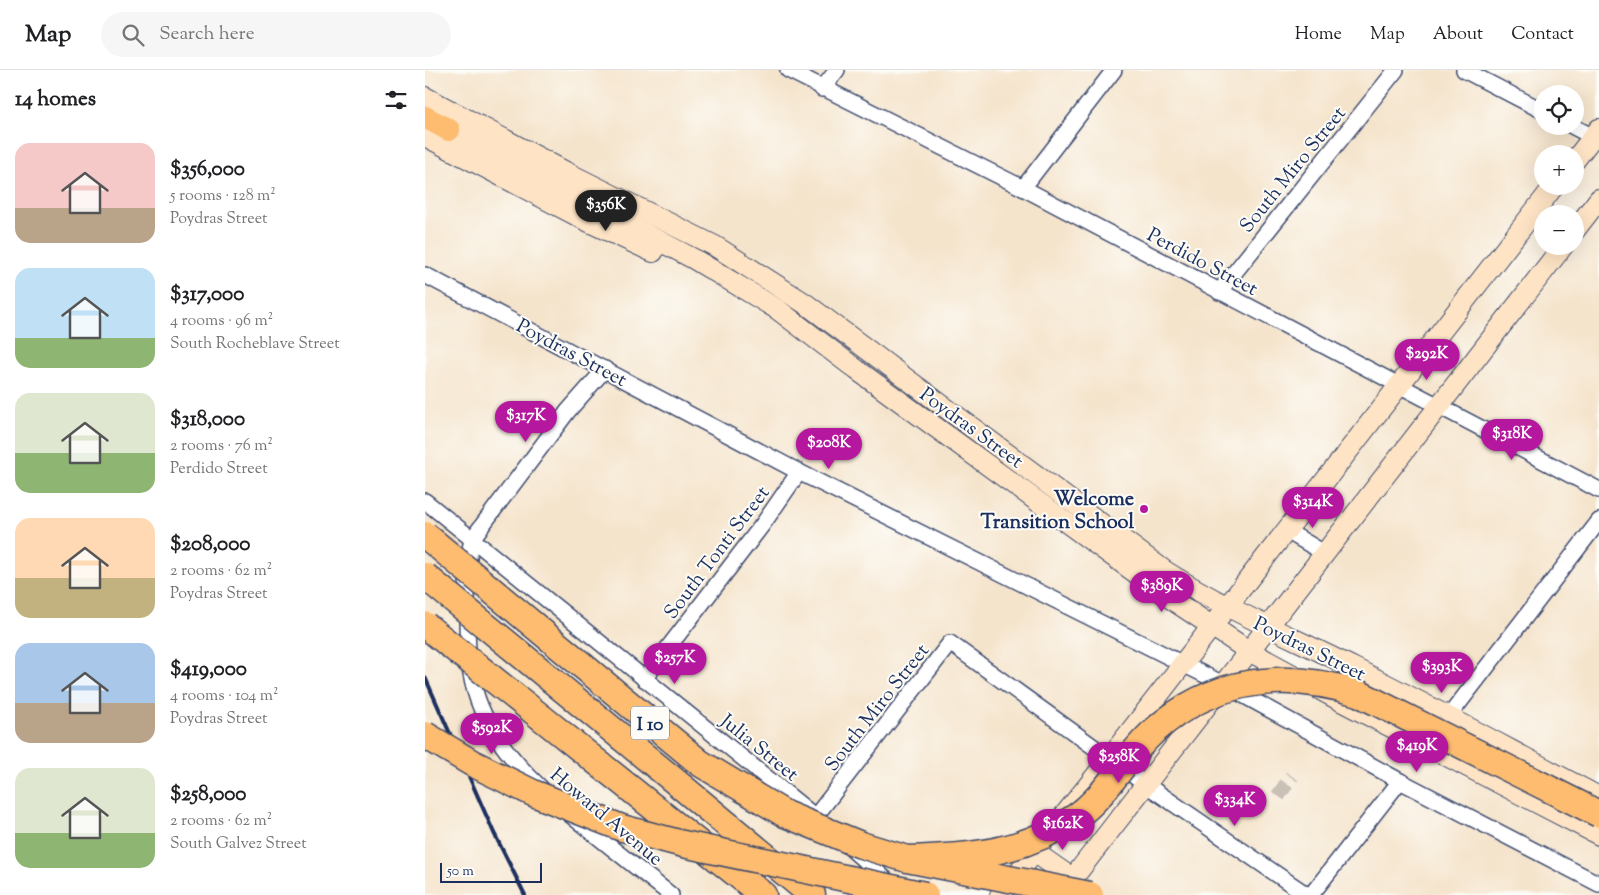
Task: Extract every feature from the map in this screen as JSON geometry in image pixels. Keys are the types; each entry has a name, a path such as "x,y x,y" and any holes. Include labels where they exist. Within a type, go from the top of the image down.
{"highway":[{"name":"I 10","path":"425,535 700,763 785,814 861,845 907,858 1081,887"},
{"path":"425,576 812,895"},
{"path":"425,625 763,895"},
{"path":"907,858 956,857 1003,851 1039,838 1073,819 1090,806 1153,732 1180,710 1230,687 1252,682 1305,681 1328,684 1358,693 1599,814"},
{"path":"425,735 471,763 533,793 622,828 683,844 925,895"},
{"path":"660,812 740,895"}],"main road":[{"name":"Poydras Street","path":"425,97 566,172 715,246 760,273 820,315 1165,570 1267,628 1353,668 1599,797"},
{"path":"425,117 694,259 777,309"},
{"path":"1584,150 1597,135"},
{"path":"425,136 585,220 777,309"},
{"path":"1000,895 1091,782 1547,195"},
{"path":"1584,218 1599,199"},
{"path":"1060,895 1081,887 1124,812 1145,784 1556,255"},
{"name":"Poydras Street","path":"777,309 857,370 1211,626 1249,651 1599,835"},
{"path":"1091,782 1124,812"},
{"path":"1033,852 1081,887"}],"street":[{"name":"Perdido Street","path":"788,70 822,89 1023,188 1599,490"},
{"path":"822,89 837,70"},
{"path":"1023,188 1114,70"},
{"name":"South Miro Street","path":"1219,292 1396,70"},
{"path":"1464,70 1534,106"},
{"path":"1584,130 1597,135"},
{"name":"Poydras Street","path":"425,275 799,472 1223,684 1400,781 1599,884"},
{"path":"472,539 569,412 605,369"},
{"name":"South Tonti Street","path":"644,679 763,524 799,472"},
{"name":"Julia Street","path":"425,500 815,817 903,895"},
{"path":"1427,745 1599,521"},
{"path":"1287,531 1325,553"},
{"name":"Howard Avenue","path":"472,539 468,556 467,634 475,690 497,737 519,767 583,826 671,895"},
{"name":"South Miro Street","path":"815,817 950,643 1109,758"},
{"path":"1109,758 1307,895"},
{"path":"1311,895 1400,781"},
{"path":"1589,895 1599,884"}],"tunnel":[{"path":"1278,796 1292,776"}],"railway":[{"path":"425,677 494,833 525,895"}],"place":[{"name":"Welcome Transition School","path":"1144,509"}]}
